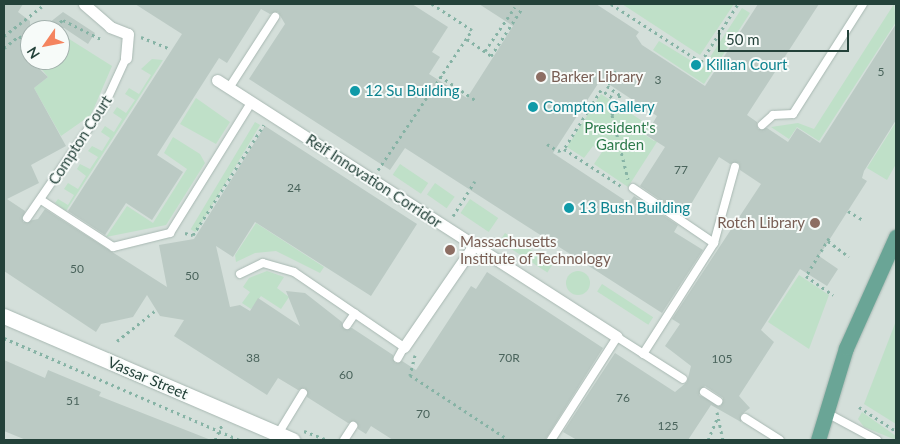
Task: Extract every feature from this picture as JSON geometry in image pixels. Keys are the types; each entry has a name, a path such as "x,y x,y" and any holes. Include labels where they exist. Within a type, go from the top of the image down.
{"main road":[{"path":"818,440 825,412 862,309 896,237"},
{"name":"Vassar Street","path":"4,316 292,440"}],"street":[{"path":"84,4 110,27 128,34 126,58"},
{"name":"Reif Innovation Corridor","path":"217,80 617,336"},
{"path":"404,347 474,245"}],"lane":[{"path":"762,125 772,115 793,114 863,4"},
{"path":"229,88 275,17"},
{"name":"Compton Court","path":"28,218 104,106 126,58"},
{"path":"41,200 113,247 170,233 251,102"},
{"path":"643,354 714,243 735,167"},
{"path":"633,188 714,243"},
{"path":"240,274 263,263 276,264 355,313 404,347 398,358"},
{"path":"347,325 355,313"},
{"path":"551,440 617,336"},
{"name":"Reif Innovation Corridor","path":"617,336 683,379"},
{"path":"278,434 303,393"},
{"path":"707,394 718,400"},
{"path":"825,412 877,440"},
{"path":"745,418 780,440"},
{"path":"344,440 353,426"}],"path":[{"path":"4,36 45,4"},
{"path":"382,165 472,30 432,4"},
{"path":"611,4 701,62 738,4"},
{"path":"485,51 515,6"},
{"path":"467,39 491,56 521,10"},
{"path":"70,24 92,38"},
{"path":"4,48 20,37"},
{"path":"164,44 170,49"},
{"path":"564,148 630,192 633,188 615,140 612,115 620,95 606,86 616,70"},
{"path":"440,76 476,100"},
{"path":"548,144 558,151 564,148 601,90 617,101"},
{"path":"179,240 186,231 193,235 271,115"},
{"path":"446,228 475,181"},
{"path":"848,211 863,220"},
{"path":"833,295 806,276 828,239 849,257"},
{"path":"117,341 156,310"},
{"name":"Vassar Street","path":"4,338 240,440"},
{"path":"404,347 418,356 410,374 509,440"},
{"path":"707,394 718,414 723,440"},
{"path":"859,407 896,431"},
{"path":"708,440 718,414"},
{"path":"215,440 222,424"}],"shaded area":[{"name":"Massachusetts Institute of Technology","path":"4,4 896,4 896,440 4,440"}],"green space":[{"path":"622,4 734,4 700,55"},
{"path":"894,4 896,22 819,141 797,127 789,139 771,127 798,123 814,129"},
{"path":"742,8 750,13 704,84 653,50 659,41 703,68"},
{"path":"70,40 112,66 91,115 61,136 34,88 48,77 42,70 70,70"},
{"path":"152,59 163,60 66,211 55,203 58,199 68,205 74,195 64,189 68,183 78,189 86,176 77,169 80,164 90,169 98,157 88,151 92,146 102,151 110,138 101,132 105,126 114,132 122,119 113,113 117,107 126,113 135,100 125,94 129,88 139,94 151,75 141,69"},
{"name":"President's Garden","path":"601,94 650,126 645,135 654,141 662,134 628,187 594,164 602,152 593,146 584,158 567,147"},
{"path":"196,98 230,122 216,144 180,124"},
{"path":"255,122 260,125 196,232 191,229"},
{"path":"896,122 896,164 887,180 867,168"},
{"path":"173,137 200,154 205,163 166,225 106,237 127,206 153,223 187,169 164,153"},
{"path":"400,164 428,183 421,194 393,175"},
{"path":"435,183 455,197 447,208 427,194"},
{"path":"470,199 498,218 489,232 460,213"},
{"path":"256,223 324,267 320,273 276,251 255,253 236,262 235,255"},
{"path":"505,233 553,264 547,272 500,241"},
{"path":"267,271 284,277 277,288 289,297 281,309 261,296 251,309 242,303 250,292 243,287 249,278"},
{"path":"578,271 583,272 589,278 589,288 583,294 578,295 573,294 567,288 566,283 567,278 573,272"},
{"path":"799,275 829,295 809,349 768,322"},
{"path":"602,284 653,317 648,325 597,292"},
{"path":"896,321 896,424 864,404"},
{"path":"862,412 896,436 896,440 864,427 858,419"}],"building":[{"path":"4,4 23,4 18,12 29,20 20,20 20,70 41,70 48,77 34,88 66,146 31,165 39,183 7,199 25,211 23,222 38,219 45,209 167,287 159,245 194,239 265,126 417,224 371,296 255,222 233,257 216,246 230,307 240,305 250,311 258,298 300,326 286,291 305,293 342,322 344,329 352,328 393,355 395,363 402,361 416,370 471,286 476,289 487,272 603,348 545,440 393,440 371,426 366,434 358,429 356,422 348,423 307,397 305,388 298,390 278,378 267,395 174,336 184,320 160,316 147,295 133,317 101,324 96,332 4,271"},
{"path":"135,4 412,4 448,27 432,52 440,57 429,74 467,98 513,26 479,4 596,4 639,32 636,36 642,45 705,86 758,4 819,4 747,115 757,122 758,129 767,128 788,142 797,128 820,143 896,24 896,120 864,171 862,178 867,181 819,256 838,269 827,286 800,269 761,330 774,342 739,396 750,408 741,415 741,422 711,405 688,440 577,440 563,432 615,353 675,392 687,382 691,366 665,346 680,324 672,319 761,184 740,170 739,163 730,164 719,157 684,216 640,186 665,147 646,135 657,116 601,79 553,153 629,203 634,196 678,225 674,232 703,250 662,313 405,148 390,170 249,79 285,24 278,12 270,14 261,9 227,63 219,58 157,155 183,172 152,220 126,203 105,235 68,211 182,34","holes":["705,386 723,398 721,406 699,395"]},
{"path":"63,12 95,33 88,44 70,32 70,20 53,20"},
{"path":"4,360 45,378 48,370 101,392 99,396 211,440 26,440 4,431"}],"place":[{"name":"Killian Court","path":"696,65"},
{"name":"Barker Library","path":"541,77"},
{"name":"12 Su Building","path":"355,91"},
{"name":"Compton Gallery","path":"533,107"},
{"name":"13 Bush Building","path":"569,208"},
{"name":"Rotch Library","path":"815,223"},
{"name":"Massachusetts Institute of Technology","path":"450,250"}]}
